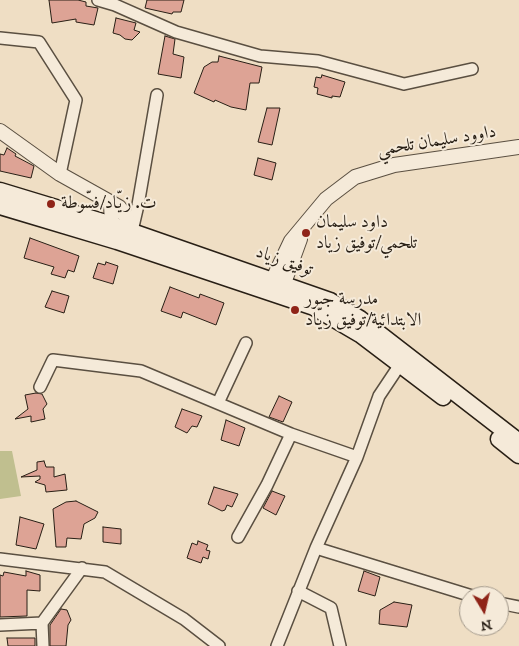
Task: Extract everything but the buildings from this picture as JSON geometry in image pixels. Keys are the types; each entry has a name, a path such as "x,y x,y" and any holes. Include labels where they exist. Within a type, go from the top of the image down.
{"main road":[{"name":"توفيق زياد","path":"0,191 112,224 277,285 404,360 519,442"},
{"name":"توفيق زياد","path":"0,206 117,241 277,285"},
{"name":"توفيق زياد","path":"404,360 519,455"}],"street":[{"path":"98,0 116,5 176,32 260,56 318,61 404,84 472,69"},
{"path":"0,38 40,42 76,100 60,174"},
{"path":"112,204 112,224 117,241 132,231 157,95"},
{"path":"0,131 60,174 119,207 132,231"},
{"name":"داوود سليمان تلحمي","path":"277,285 291,241 314,212 339,188 355,177 394,164 519,147"},
{"path":"218,403 246,343"},
{"path":"40,387 53,360 141,371 291,434 357,457"},
{"path":"277,646 316,548 357,457 380,396 404,360"},
{"path":"238,537 267,485 291,434"},
{"path":"316,548 459,592"},
{"path":"0,559 105,572 184,619 219,646"},
{"path":"43,646 42,623 82,568"},
{"path":"298,591 331,608 340,646"},
{"path":"0,625 42,623"}],"shaded area":[{"path":"0,451 12,451 21,496 0,499"}],"place":[{"name":"ت. زيّاد/فسّوطة","path":"51,204"},
{"name":"داود سليمان تلحمي/توفيق زياد","path":"306,233"},
{"name":"مدرسة جبور الابتدائية/توفيق زيّاد","path":"295,310"}]}
